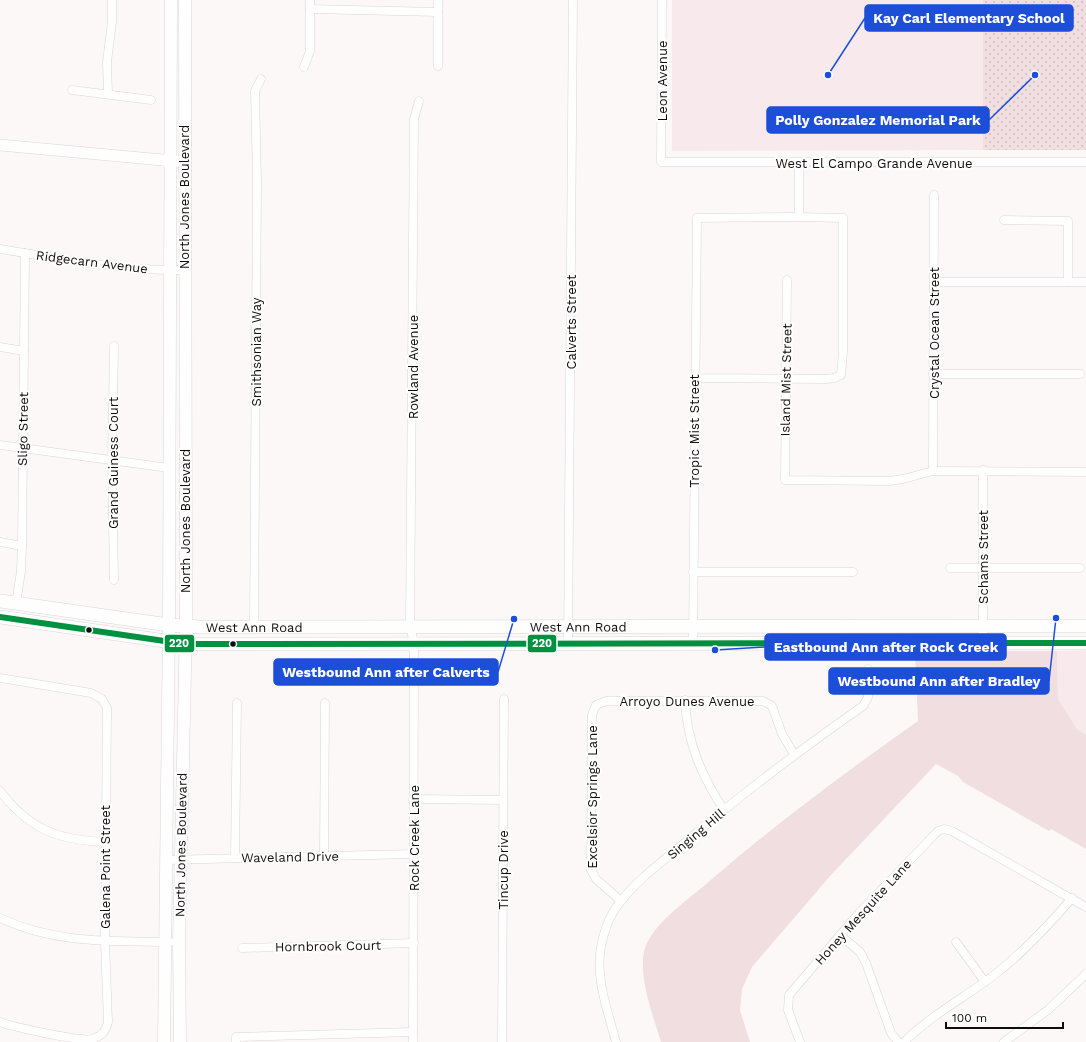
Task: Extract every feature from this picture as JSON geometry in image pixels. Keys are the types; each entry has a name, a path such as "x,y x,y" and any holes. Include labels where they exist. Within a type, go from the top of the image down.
{"main road":[{"name":"North Jones Boulevard","path":"164,1042 169,625 170,0"},
{"name":"North Jones Boulevard","path":"180,1042 179,942 186,626 184,270 185,0"},
{"name":"West Ann Road","path":"0,601 169,625 254,627 568,643 1086,643"},
{"path":"0,608 11,608 16,604"},
{"name":"West Ann Road","path":"0,616 185,644 412,635 569,625 1086,626"}],"street":[{"path":"108,94 107,62 112,22 112,0"},
{"path":"304,67 310,51 310,0"},
{"path":"438,0 438,66"},
{"name":"Calverts Street","path":"568,643 573,0"},
{"name":"Leon Avenue","path":"661,162 662,0"},
{"path":"310,9 438,12"},
{"name":"Smithsonian Way","path":"254,627 257,183 255,91 261,79"},
{"path":"72,90 151,100"},
{"name":"Rowland Avenue","path":"412,635 414,119 419,101"},
{"path":"0,145 170,162 184,162"},
{"name":"West El Campo Grande Avenue","path":"661,162 1086,162"},
{"path":"694,378 834,378 841,375 843,352 843,218 799,217 799,162"},
{"name":"Crystal Ocean Street","path":"933,471 934,195"},
{"name":"Tropic Mist Street","path":"693,643 694,378 697,218 799,217"},
{"path":"1004,220 1068,221 1068,282"},
{"name":"Ridgecarn Avenue","path":"0,249 126,268 184,270"},
{"name":"Sligo Street","path":"16,604 21,571 22,546 25,253"},
{"name":"Island Mist Street","path":"787,280 785,480 889,481 933,471"},
{"path":"934,282 1086,282"},
{"name":"Grand Guiness Court","path":"114,346 112,461 114,580"},
{"path":"0,347 24,351"},
{"path":"933,374 1080,374"},
{"path":"0,445 169,468"},
{"path":"933,471 984,470 1086,472"},
{"name":"Schams Street","path":"983,643 984,470"},
{"path":"0,542 22,546"},
{"path":"950,568 1080,568"},
{"path":"693,572 853,572"},
{"name":"Rock Creek Lane","path":"412,635 414,854 413,1042"},
{"name":"Singing Hill","path":"616,1042 602,985 599,966 601,947 606,930 621,901 656,867 724,810 794,754 863,706 868,697 868,669"},
{"name":"Galena Point Street","path":"0,678 91,693 102,699 107,708 105,942 108,1022 106,1029 101,1035 91,1040 40,1033 0,1022"},
{"name":"Tincup Drive","path":"502,1042 504,699"},
{"path":"685,700 687,728 694,753 705,779 724,810"},
{"name":"Arroyo Dunes Avenue","path":"596,705 606,701 759,700 766,702 773,709 782,734 794,754"},
{"path":"236,703 236,858"},
{"path":"324,856 325,703"},
{"name":"Excelsior Springs Lane","path":"596,705 592,715 591,870 594,877 621,901"},
{"path":"0,791 12,807 40,829 54,835 81,841 105,842"},
{"path":"413,799 503,800"},
{"name":"Honey Mesquite Lane","path":"800,1042 788,1010 789,995 859,913 938,831 944,829 952,831 1072,898"},
{"name":"Waveland Drive","path":"166,860 414,854"},
{"path":"904,1042 936,1014 986,982 1028,945 1072,898 1086,907"},
{"path":"0,918 19,927 53,937 105,942 179,942"},
{"path":"840,935 860,952 866,963 891,1033 898,1042"},
{"path":"956,942 986,982"},
{"name":"Hornbrook Court","path":"242,948 414,944"},
{"path":"1004,1042 1048,1010 1086,974"},
{"path":"236,1039 413,1032"}],"shaded area":[{"path":"672,0 983,0 983,150 672,151"},
{"path":"983,0 1086,0 1086,150 983,150"},
{"path":"1086,650 1086,735 1077,729 1058,699 1057,651"},
{"path":"915,651 1057,651 1058,699 1077,729 1086,735 1086,849 1051,829 1049,831 963,782 958,776 936,764 831,875 752,967 742,989 740,1010 750,1042 661,1042 650,1008 644,982 643,959 645,948 649,939 662,922 757,842 836,780 918,721"}],"transit line":[{"name":"220","path":"0,617 185,644 1086,643"}],"place":[{"name":"Kay Carl Elementary School","path":"828,75"},
{"name":"Polly Gonzalez Memorial Park","path":"1035,75"},
{"name":"Westbound Ann after Bradley","path":"1056,618"},
{"name":"Westbound Ann after Calverts","path":"514,619"},
{"name":"Eastbound Ann after Rock Creek","path":"715,650"}]}
